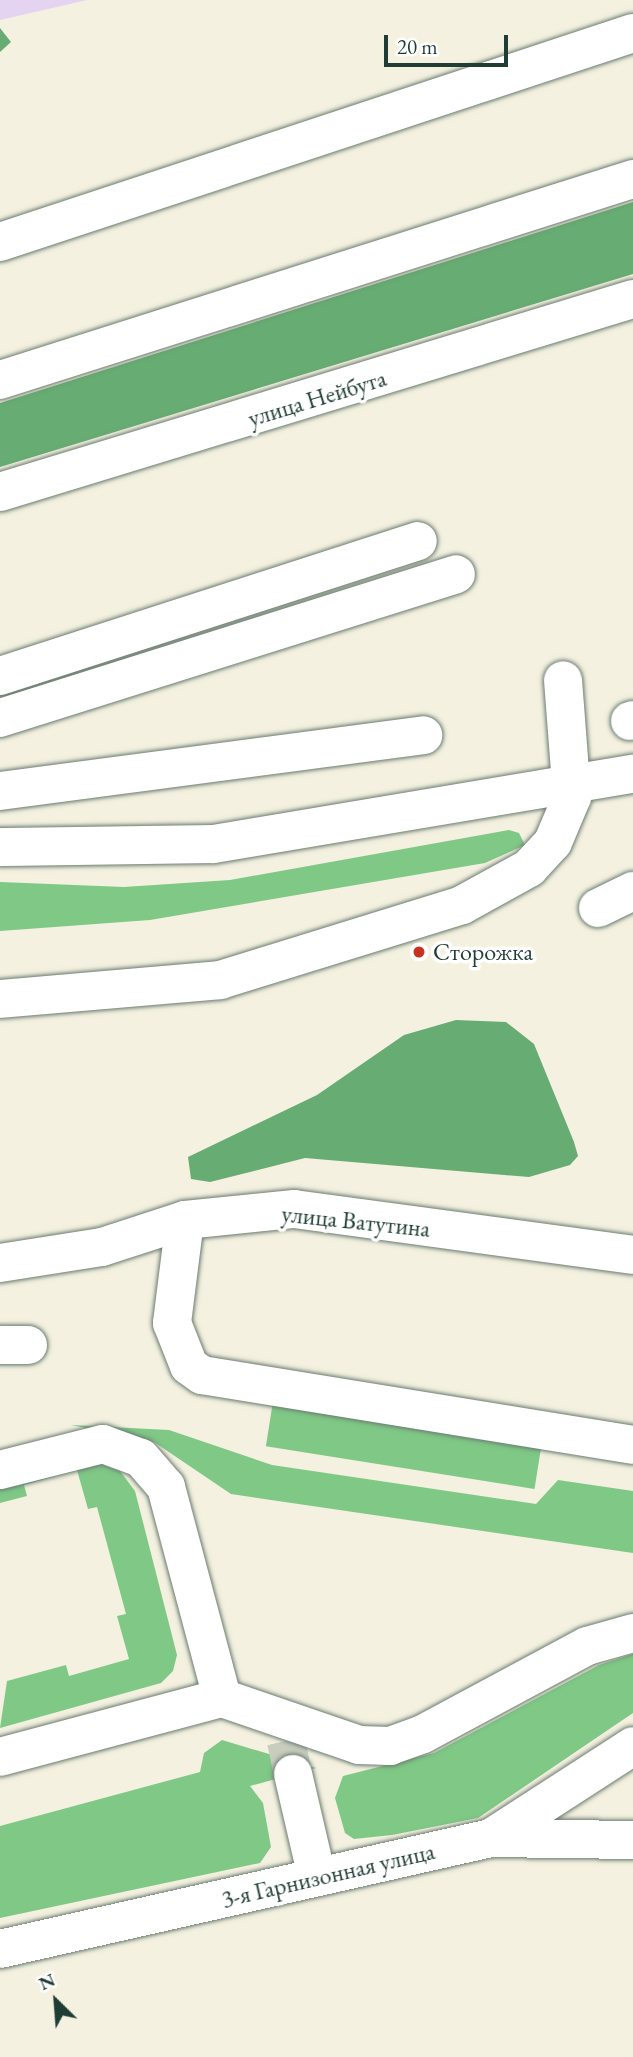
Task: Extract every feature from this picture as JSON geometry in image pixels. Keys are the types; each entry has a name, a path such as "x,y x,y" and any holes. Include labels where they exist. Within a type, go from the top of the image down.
{"street":[{"path":"0,242 633,33"},
{"path":"0,380 633,179"},
{"name":"улица Нейбута","path":"0,492 633,299"},
{"path":"0,676 418,541"},
{"path":"0,718 456,574"},
{"path":"0,999 220,980 462,905 529,868 553,842 568,812 572,780 563,680"},
{"path":"0,791 423,735"},
{"path":"0,847 213,844 572,780 633,774"},
{"path":"598,908 633,891"},
{"name":"улица Ватутина","path":"0,1263 102,1247 185,1220 294,1209 633,1255"},
{"path":"185,1220 172,1323 189,1366 202,1375 633,1445"},
{"path":"0,1470 103,1444 141,1458 166,1487 222,1698"},
{"path":"0,1757 222,1698 359,1745 390,1746 587,1646 633,1633"},
{"name":"3-я Гарнизонная улица","path":"0,1949 491,1838 633,1746"},
{"path":"293,1774 317,1877"},
{"path":"491,1838 633,1840"}],"shaded area":[{"path":"0,0 87,0 0,20"}],"green space":[{"path":"0,28 11,42 0,52"},
{"path":"633,202 633,274 0,467 0,403"},
{"path":"509,830 519,833 525,845 485,863 150,920 0,931 0,882 124,887 230,880"},
{"path":"456,1020 506,1022 534,1044 574,1142 578,1156 570,1165 529,1177 305,1158 210,1182 191,1179 188,1157 317,1095 404,1035"},
{"path":"274,1395 543,1438 535,1489 266,1446"},
{"path":"71,1425 169,1430 272,1465 536,1504 558,1480 633,1491 633,1553 231,1494 154,1442"},
{"path":"97,1463 120,1471 135,1491 177,1655 173,1671 161,1683 0,1728 7,1681 66,1665 69,1676 129,1659 117,1616 126,1614 97,1507 88,1509 77,1470 24,1485 27,1496 0,1503 0,1486"},
{"path":"633,1654 633,1713 478,1818 392,1835 354,1839 345,1833 335,1798 343,1776 434,1753 599,1665"},
{"path":"222,1740 316,1768 250,1786 263,1803 271,1847 260,1863 0,1918 0,1826 200,1772 204,1753"}],"tunnel":[{"path":"286,1741 293,1774"}],"place":[{"name":"Сторожка","path":"419,952"}]}
